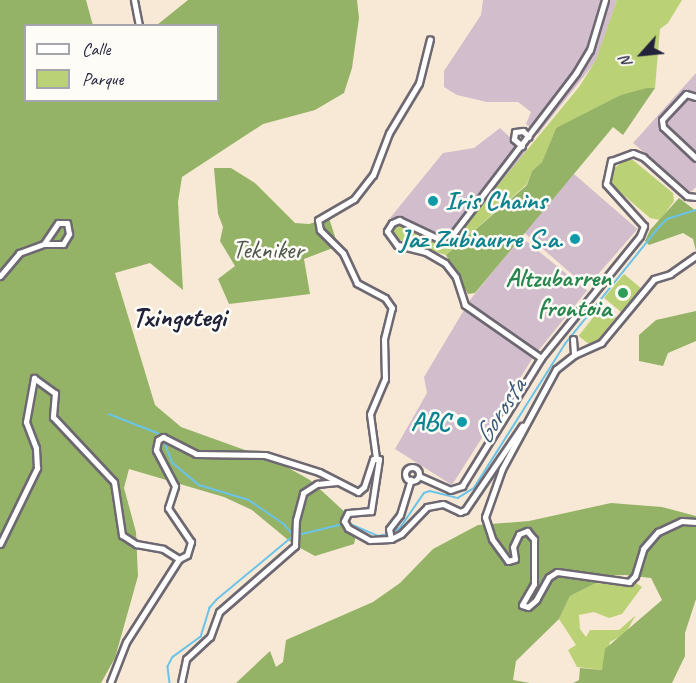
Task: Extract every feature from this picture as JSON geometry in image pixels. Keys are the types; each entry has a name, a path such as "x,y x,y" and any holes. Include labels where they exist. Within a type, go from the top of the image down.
{"street":[{"path":"134,0 139,24"},
{"path":"541,358 465,304 456,277 445,262 433,254 397,245 387,234 390,225 399,220 437,238 449,238 525,141 590,50 605,0"},
{"path":"430,39 419,83 389,134 373,175 354,199 318,220 320,230 342,253 357,283 385,298 393,308 384,339 386,380 370,414 376,458 380,466 371,511 348,513 345,524 370,540 401,534 427,507 442,504 460,512 465,510 528,421"},
{"path":"696,97 686,94 662,120 663,127 696,158"},
{"path":"411,480 406,476 408,468 415,467 419,476 450,490 462,486 541,358 643,230 644,226 606,184 611,161 633,153 643,157 687,196 696,197"},
{"path":"0,276 20,252 44,244 63,244 69,234 67,223 58,223 44,244"},
{"path":"696,256 675,271 654,279 601,343 561,362 502,469 485,517 492,539 508,561 514,559 513,547 519,534 527,531 534,539 534,584 522,603 524,607 536,600 549,577 558,572 629,582 635,576 643,549 658,532 682,521 696,522"},
{"path":"573,339 574,355"},
{"path":"0,544 37,468 35,444 26,422 34,394 32,381 37,379 55,393 53,417 114,482 117,526 122,535 136,544 163,549 179,559"},
{"path":"110,683 126,642 179,559 187,555 191,542 169,511 175,486 156,450 160,438 196,454 265,455 338,482 353,491 361,490 376,458"},
{"path":"390,535 400,515 411,480 419,476"},
{"path":"182,683 186,659 210,637 219,612 295,546 296,520 303,493 317,484 338,482"}],"shaded area":[{"path":"483,0 617,0 596,61 538,134 526,124 531,112 518,102 487,102 457,95 444,87 444,71 481,15"},
{"path":"696,73 696,187 691,192 633,143"},
{"path":"500,128 526,152 449,245 390,218 443,153 474,148"},
{"path":"574,174 637,229 587,287 523,232"},
{"path":"521,237 587,290 535,355 469,302"},
{"path":"464,310 534,356 452,485 395,449 427,393 424,377"}],"green space":[{"path":"0,0 86,0 93,24 24,24 24,102 219,102 219,24 158,24 188,0 357,0 359,18 352,68 344,93 315,110 263,124 182,177 178,202 183,290 150,263 115,273 155,405 181,427 278,462 310,480 347,514 356,535 354,544 315,556 293,544 252,510 224,497 129,469 124,488 136,532 138,576 115,658 101,683 0,683"},
{"path":"617,0 682,0 668,23 660,29 655,88 556,128 542,162 532,171 527,184 446,255 405,243 393,235 393,226 399,224 434,242 449,245 579,87 596,60"},
{"path":"655,88 623,135 613,127 475,293 468,294 446,255 527,185 532,171 542,162 556,128 621,95"},
{"path":"625,160 633,160 673,193 674,201 660,220 650,218 612,185 612,170"},
{"name":"Tekniker","path":"214,168 231,168 255,183 295,223 309,224 329,218 338,246 304,259 310,294 229,304 218,279 235,266 220,241 223,227 218,214"},
{"path":"679,198 696,211 696,251 693,239 683,233 649,245 645,241 650,230"},
{"name":"Altzubarren frontoia","path":"624,274 642,289 622,313 604,298"},
{"path":"602,306 616,317 593,347 579,336"},
{"path":"696,311 696,341 668,353 663,366 639,361 639,335 656,320"},
{"path":"611,503 662,507 696,516 696,599 685,633 685,656 672,683 573,683 579,680 580,668 602,670 605,649 662,600 651,578 625,575 600,576 596,583 570,596 559,619 516,661 513,680 530,683 236,683 270,651 276,667 283,662 286,640 373,602 400,583 433,549 478,525 529,521"},
{"path":"633,581 642,587 622,614 609,618 594,612 579,615 580,629 586,637 590,630 619,630 636,615 625,634 610,642 602,670 577,667 568,650 576,645 559,619 570,596 596,583 624,586"}],"waterway":[{"name":"Gorosta","path":"393,532 400,528 424,493 430,491 458,498 474,488 565,344 659,227 667,219 696,210"},
{"path":"109,414 160,434"},
{"name":"Gorosta","path":"164,441 173,463 199,485 249,500 284,524 294,536 210,608 201,637 173,657 168,667 170,683"},
{"name":"Gorosta","path":"348,523 378,536 388,534"},
{"name":"Gorosta","path":"298,535 343,524"}],"place":[{"name":"Iris Chains","path":"433,201"},
{"name":"Jaz Zubiaurre S.a.","path":"575,239"},
{"name":"Altzubarren frontoia","path":"623,293"},
{"name":"ABC","path":"462,422"}],"district":[{"name":"Txingotegi","path":"179,317"}]}
